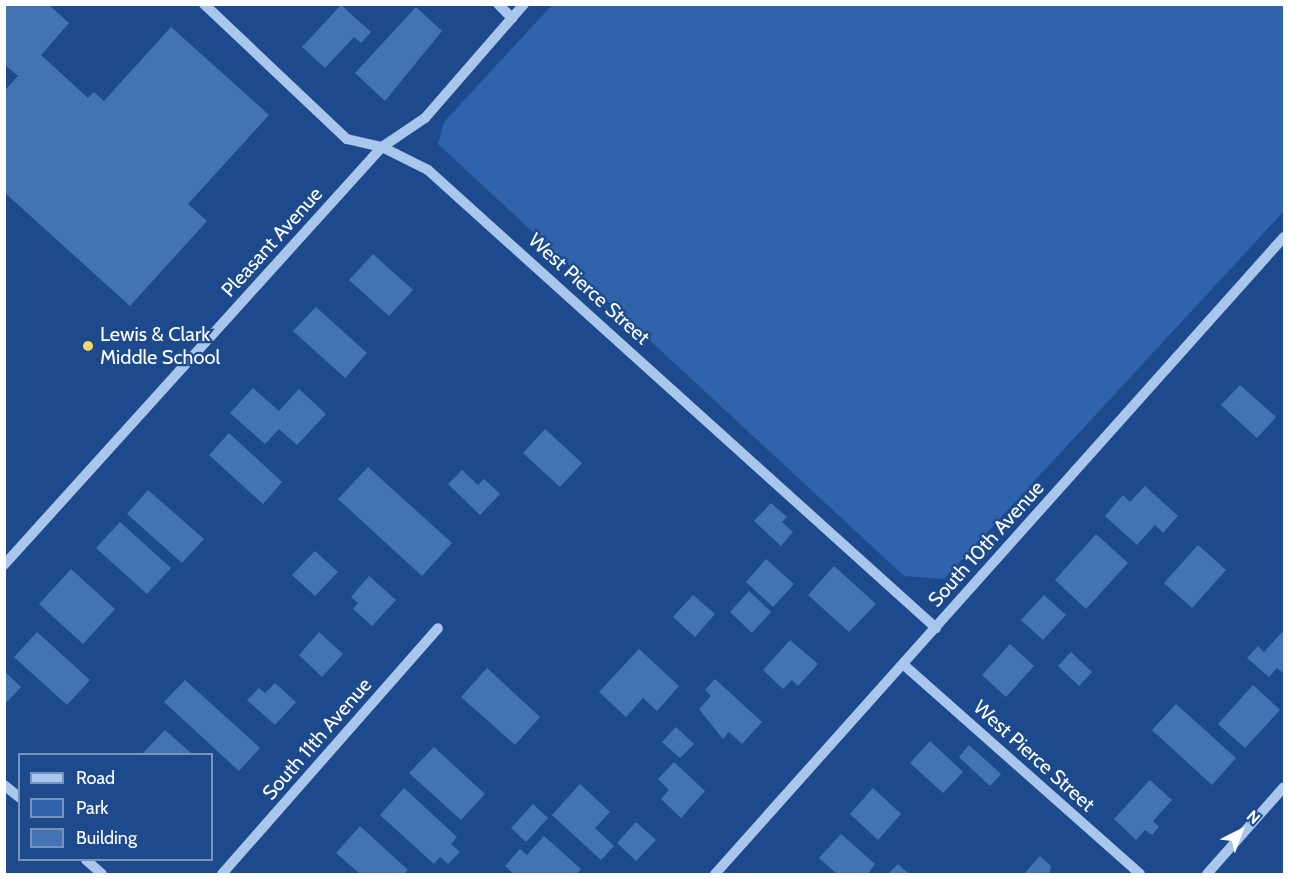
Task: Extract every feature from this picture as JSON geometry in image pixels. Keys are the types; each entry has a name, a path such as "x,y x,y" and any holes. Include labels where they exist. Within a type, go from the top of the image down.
{"street":[{"name":"West Pierce Street","path":"204,4 346,139 381,147 428,170 936,628"},
{"path":"498,4 512,18"},
{"name":"Pleasant Avenue","path":"4,565 381,147 425,118 524,4"},
{"name":"South 10th Avenue","path":"715,874 1284,237"},
{"name":"South 11th Avenue","path":"222,874 438,628"},
{"name":"West Pierce Street","path":"904,665 1140,874"},
{"path":"4,785 18,796"},
{"path":"1207,874 1284,787"},
{"path":"87,861 102,874"}],"green space":[{"path":"553,4 1284,5 1284,211 944,579 904,576 438,144 444,122"}],"building":[{"path":"4,4 48,4 69,23 41,55 88,98 94,92 104,101 171,27 269,115 188,204 207,221 130,306 4,192 4,91 18,76 4,64"},
{"path":"341,5 371,32 361,43 354,37 325,68 302,47"},
{"path":"416,7 442,31 385,101 355,73"},
{"path":"373,254 413,290 389,316 349,280"},
{"path":"316,307 367,353 345,378 293,331"},
{"path":"1240,385 1276,417 1257,438 1221,405"},
{"path":"253,388 279,411 299,389 326,414 297,445 279,429 265,444 230,413"},
{"path":"545,429 582,463 560,487 523,453"},
{"path":"229,433 282,482 263,504 209,455"},
{"path":"368,467 452,543 422,576 338,499"},
{"path":"462,470 478,485 484,479 500,494 480,515 448,484"},
{"path":"1145,486 1178,516 1163,533 1155,525 1137,545 1105,516 1123,495 1130,502"},
{"path":"148,490 204,539 182,563 127,514"},
{"path":"771,503 787,517 782,522 793,532 781,546 754,521"},
{"path":"120,522 171,568 147,594 96,548"},
{"path":"1096,534 1128,563 1086,609 1055,580"},
{"path":"1198,545 1226,570 1192,608 1164,583"},
{"path":"315,551 338,572 315,596 292,575"},
{"path":"766,559 794,584 773,607 746,582"},
{"path":"834,566 876,604 849,632 808,595"},
{"path":"71,569 115,609 83,644 39,604"},
{"path":"369,576 396,600 372,626 353,609 358,603 351,597"},
{"path":"749,591 771,612 752,633 730,612"},
{"path":"693,595 715,614 695,637 673,617"},
{"path":"1044,595 1066,615 1043,640 1021,620"},
{"path":"1284,630 1284,674 1277,668 1269,677 1247,658 1258,646 1264,652"},
{"path":"37,632 90,680 67,705 14,657"},
{"path":"319,632 343,654 322,677 299,655"},
{"path":"790,640 818,664 798,686 792,680 783,689 763,670"},
{"path":"1010,644 1034,666 1006,697 982,675"},
{"path":"639,649 679,686 657,711 643,698 626,717 599,692"},
{"path":"1071,652 1092,672 1079,686 1058,666"},
{"path":"487,668 540,717 515,745 461,697"},
{"path":"4,671 21,687 4,705"},
{"path":"715,679 762,722 742,744 729,732 723,739 699,709 711,696 705,690"},
{"path":"185,680 260,748 239,771 164,702"},
{"path":"275,683 296,702 275,725 247,700 259,688 265,693"},
{"path":"1253,685 1280,710 1245,748 1218,724"},
{"path":"1176,704 1236,758 1212,785 1152,730"},
{"path":"676,727 694,744 680,758 662,742"},
{"path":"165,730 191,753 143,753"},
{"path":"930,741 963,772 943,793 910,763"},
{"path":"969,745 1001,774 990,786 959,757"},
{"path":"434,747 485,794 461,820 409,773"},
{"path":"674,762 705,791 681,818 661,799 669,790 658,779"},
{"path":"1150,780 1172,800 1153,821 1159,827 1152,835 1145,830 1136,840 1114,819"},
{"path":"580,784 610,812 595,828 614,846 601,860 552,815"},
{"path":"404,788 457,837 451,844 460,852 448,864 440,857 434,864 380,815"},
{"path":"873,788 901,814 878,840 850,814"},
{"path":"533,804 548,818 526,842 511,828"},
{"path":"636,822 656,840 636,861 617,843"},
{"path":"360,826 408,870 404,874 360,874 336,853"},
{"path":"841,834 875,864 868,874 837,874 819,858"},
{"path":"544,836 581,869 577,874 514,874 505,866 520,849 527,855"},
{"path":"1040,856 1051,866 1049,874 1024,874"},
{"path":"898,864 909,874 888,874"}],"place":[{"name":"Lewis & Clark Middle School","path":"88,346"}]}
